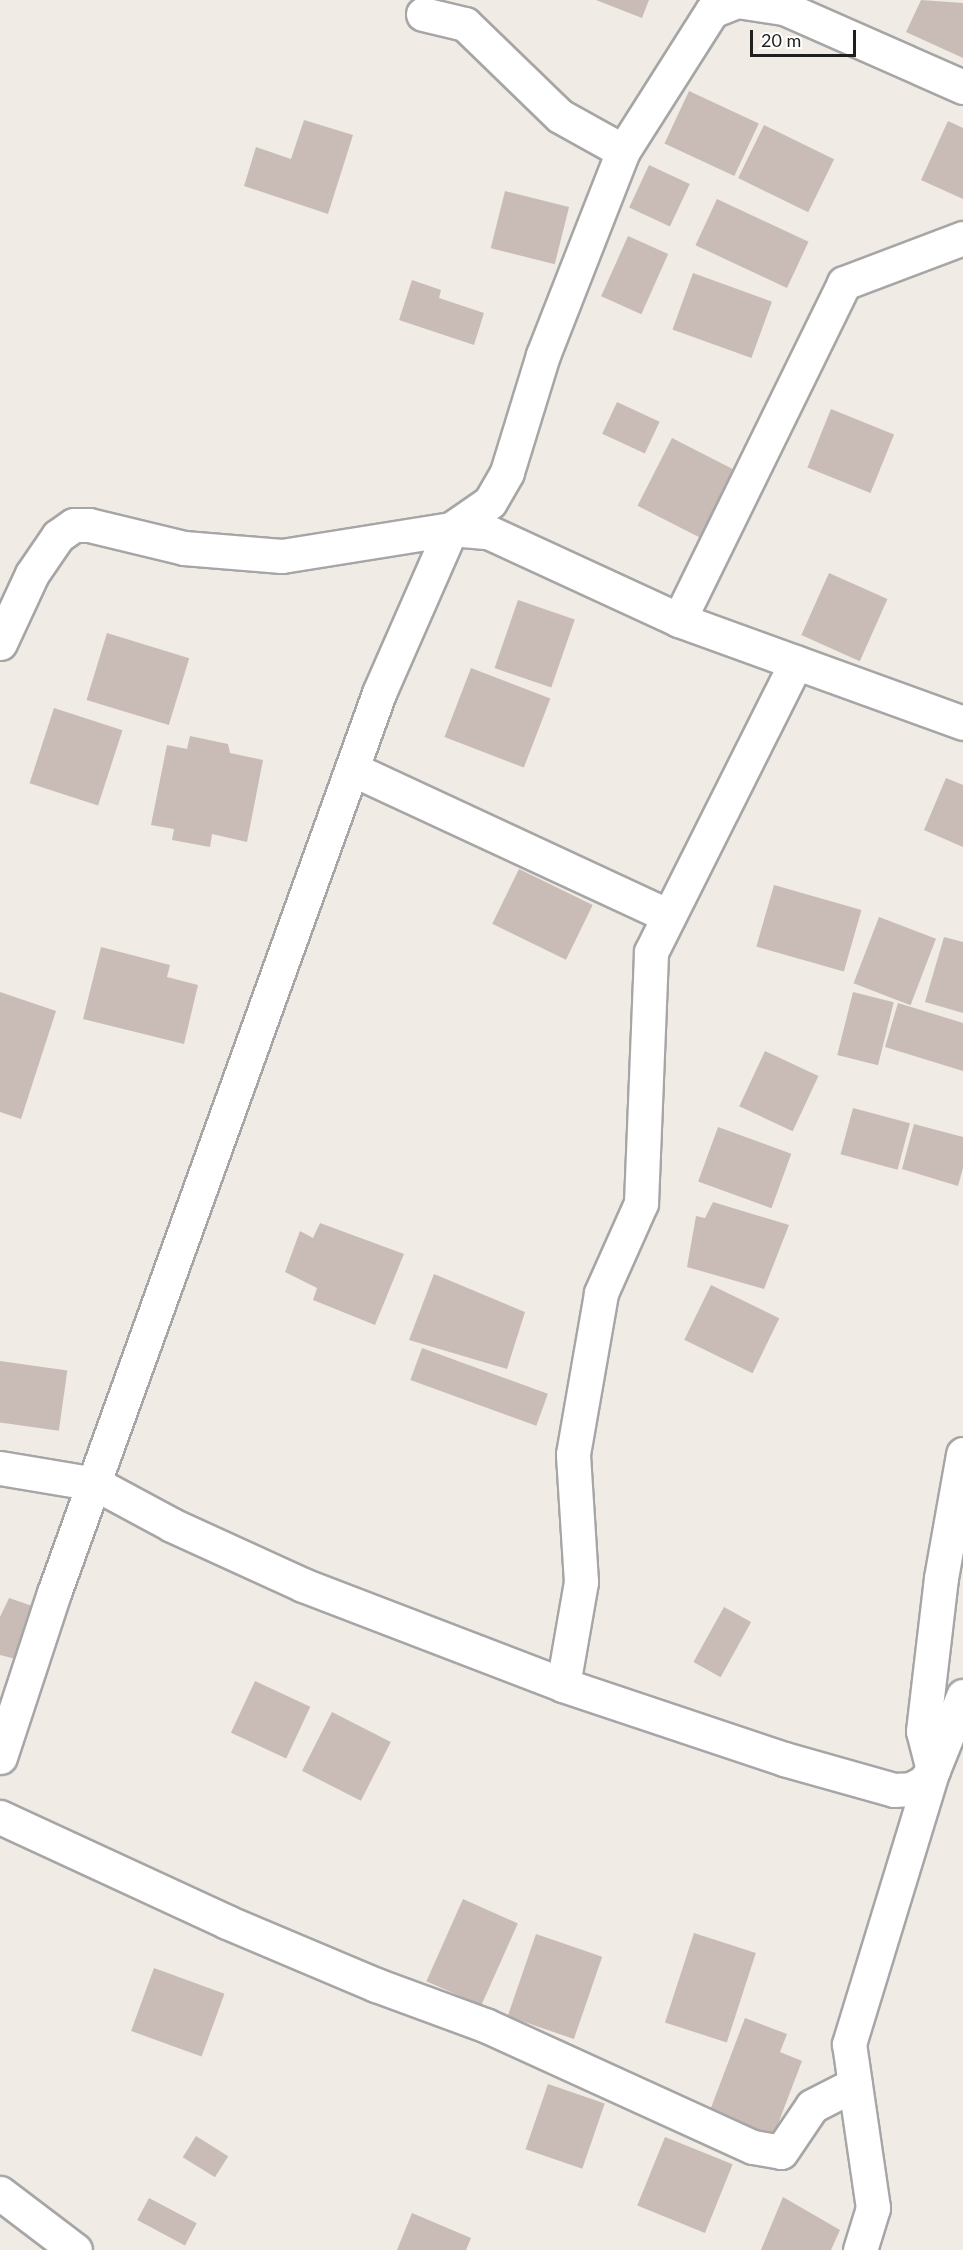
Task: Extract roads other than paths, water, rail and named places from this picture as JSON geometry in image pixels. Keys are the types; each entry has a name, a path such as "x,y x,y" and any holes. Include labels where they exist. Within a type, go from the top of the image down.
{"street":[{"path":"0,1757 54,1593 96,1484 379,693 451,529 490,502 507,472 543,355 623,151 712,11 737,1 784,8 963,87"},
{"path":"423,14 465,24 560,116 623,151"},
{"path":"679,620 844,283 963,238"},
{"path":"0,643 32,574 58,536 74,525 89,525 184,548 282,556 451,529 488,532 679,620 963,723"},
{"path":"562,1684 581,1582 573,1454 601,1293 641,1203 651,952 796,662"},
{"path":"352,769 669,916"},
{"path":"933,1770 923,1731 941,1578 963,1454"},
{"path":"0,1468 96,1484 172,1525 303,1585 562,1684 784,1759 894,1790 911,1788 924,1782 933,1770"},
{"path":"860,2250 873,2208 849,2044 933,1770 963,1696"},
{"path":"0,1817 227,1922 376,1985 485,2025 753,2146 781,2152 812,2106 855,2084"},
{"path":"0,2193 75,2250"}]}
